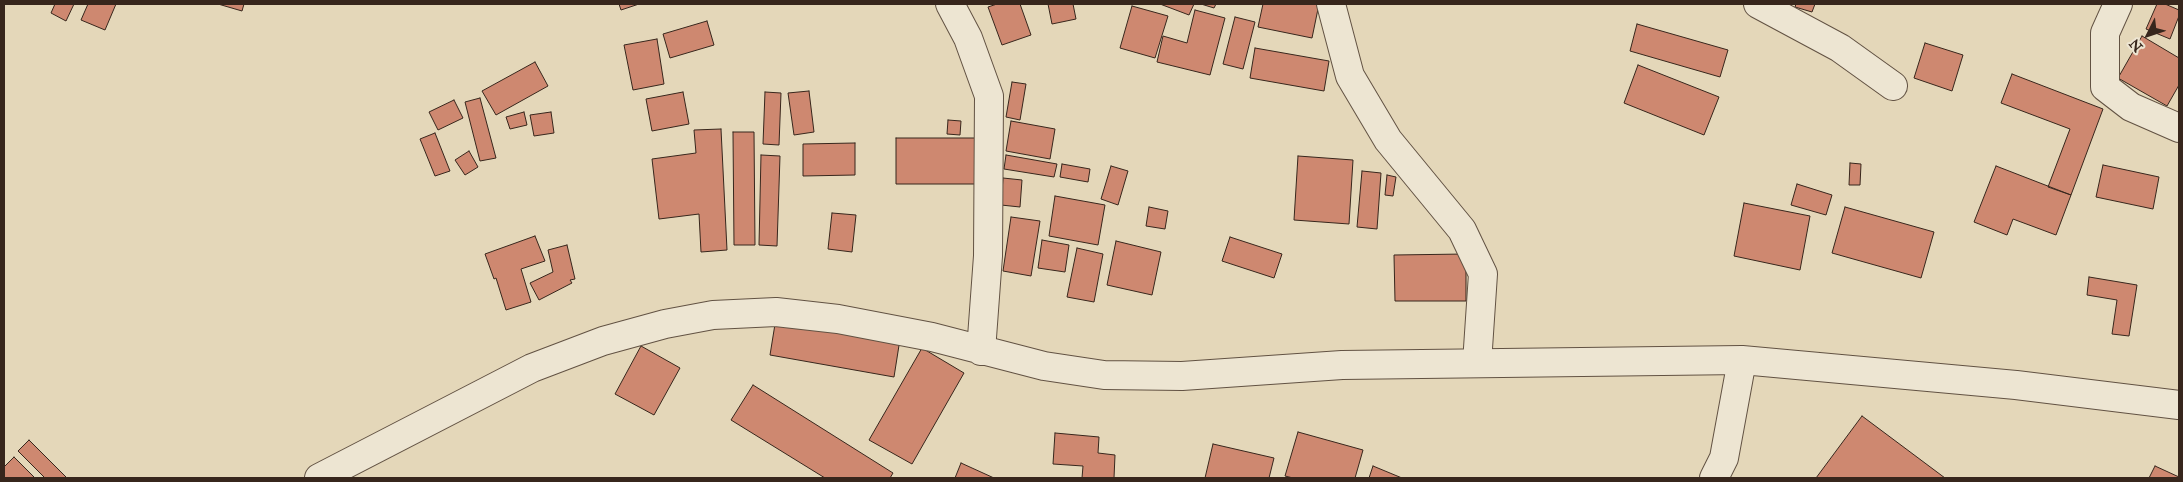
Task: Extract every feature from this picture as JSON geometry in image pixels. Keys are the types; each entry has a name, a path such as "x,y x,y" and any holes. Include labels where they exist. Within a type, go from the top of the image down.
{"street":[{"path":"950,4 968,38 989,96 988,256 981,351"},
{"path":"1331,4 1350,76 1388,140 1462,230 1483,274 1477,363"},
{"path":"1758,4 1840,48 1893,86"},
{"path":"2118,4 2105,33 2105,88 2131,106 2179,128"},
{"path":"319,478 532,368 603,341 665,324 714,315 776,312 838,319 932,337 1044,366 1104,375 1182,376 1342,365 1742,360 2016,385 2179,405"},
{"path":"1714,478 1724,458 1742,360"}],"building":[{"path":"55,4 74,4 66,21 51,13"},
{"path":"88,4 116,4 105,30 81,20"},
{"path":"218,4 244,4 242,11"},
{"path":"619,4 639,4 621,10"},
{"path":"997,4 1020,4 1031,35 1002,45 988,7"},
{"path":"1048,4 1073,4 1076,19 1052,24"},
{"path":"1160,4 1194,4 1189,15"},
{"path":"1201,4 1216,4 1214,8"},
{"path":"1263,4 1319,4 1312,38 1258,27"},
{"path":"1796,4 1815,4 1812,12 1795,7"},
{"path":"2157,4 2165,4 2179,10 2179,16 2170,39 2146,29"},
{"path":"1132,6 1168,16 1155,58 1120,48"},
{"path":"1195,10 1225,18 1210,75 1157,62 1163,36 1187,43"},
{"path":"1235,17 1255,22 1243,69 1223,64"},
{"path":"707,21 714,45 670,58 663,34"},
{"path":"1637,24 1728,50 1720,77 1630,51"},
{"path":"2142,36 2179,58 2179,85 2167,106 2118,78"},
{"path":"657,39 664,84 633,90 624,45"},
{"path":"1925,43 1963,55 1952,91 1914,78"},
{"path":"1255,48 1329,61 1324,91 1250,78"},
{"path":"535,62 548,86 496,115 482,91"},
{"path":"1638,65 1719,97 1704,135 1624,103"},
{"path":"2012,74 2103,109 2071,195 2048,187 2070,129 2001,103"},
{"path":"1012,82 1026,84 1020,120 1006,117"},
{"path":"809,91 814,132 794,135 788,93"},
{"path":"683,92 689,124 652,131 646,99"},
{"path":"765,92 781,93 779,145 763,144"},
{"path":"480,98 496,158 480,161 465,102"},
{"path":"454,100 463,118 438,130 429,112"},
{"path":"524,112 527,125 510,129 506,117"},
{"path":"551,112 554,133 534,136 530,115"},
{"path":"948,120 961,121 960,135 947,134"},
{"path":"1011,121 1055,129 1050,159 1006,151"},
{"path":"721,129 727,250 701,252 699,214 659,219 652,159 696,153 694,130"},
{"path":"733,132 754,132 755,245 734,245"},
{"path":"435,133 450,171 435,176 420,139"},
{"path":"896,138 978,138 979,184 896,184"},
{"path":"855,143 855,175 803,176 803,144"},
{"path":"469,151 478,167 465,175 455,160"},
{"path":"761,155 780,156 777,246 759,245"},
{"path":"1006,155 1057,164 1054,177 1004,169"},
{"path":"1298,156 1353,160 1349,224 1294,220"},
{"path":"1850,163 1861,164 1860,185 1849,185"},
{"path":"1062,164 1090,169 1088,182 1060,177"},
{"path":"2103,165 2159,177 2153,209 2096,197"},
{"path":"1111,166 1128,171 1118,205 1101,199"},
{"path":"1996,166 2071,195 2056,235 2013,219 2007,235 1974,222"},
{"path":"1362,171 1381,173 1377,229 1357,227"},
{"path":"1387,175 1396,177 1393,196 1385,195"},
{"path":"1003,178 1022,180 1020,207 1001,205"},
{"path":"1797,184 1832,195 1826,215 1791,205"},
{"path":"1055,196 1105,205 1098,245 1049,236"},
{"path":"1744,203 1810,216 1800,270 1734,256"},
{"path":"1149,207 1168,211 1165,229 1146,226"},
{"path":"1845,207 1934,232 1921,278 1832,253"},
{"path":"832,213 856,215 852,252 828,249"},
{"path":"1011,217 1040,221 1031,276 1003,271"},
{"path":"535,236 545,261 521,269 531,302 506,310 496,278 494,279 485,254"},
{"path":"1230,237 1282,254 1274,278 1222,261"},
{"path":"1042,240 1069,245 1065,272 1038,268"},
{"path":"1116,241 1161,252 1152,295 1107,285"},
{"path":"567,245 575,279 570,280 572,283 539,300 530,283 553,272 548,250"},
{"path":"1077,248 1103,254 1094,302 1067,297"},
{"path":"1466,254 1466,301 1395,301 1394,255"},
{"path":"2089,277 2137,285 2129,336 2112,334 2117,300 2087,295"},
{"path":"776,318 900,339 894,377 770,355"},
{"path":"641,346 680,368 654,415 615,394"},
{"path":"922,348 964,373 912,464 869,440"},
{"path":"753,385 893,473 890,478 825,478 731,420"},
{"path":"1862,416 1945,478 1816,478"},
{"path":"1298,432 1363,450 1355,478 1293,478 1285,476"},
{"path":"1055,433 1099,437 1098,453 1115,455 1114,478 1082,478 1083,466 1053,464"},
{"path":"29,440 67,478 45,478 18,451"},
{"path":"1213,444 1274,458 1269,478 1205,478"},
{"path":"14,457 35,478 4,478 4,467"},
{"path":"961,463 994,478 955,478"},
{"path":"1373,466 1402,478 1369,478"},
{"path":"2155,466 2179,477 2179,478 2149,478"}]}
